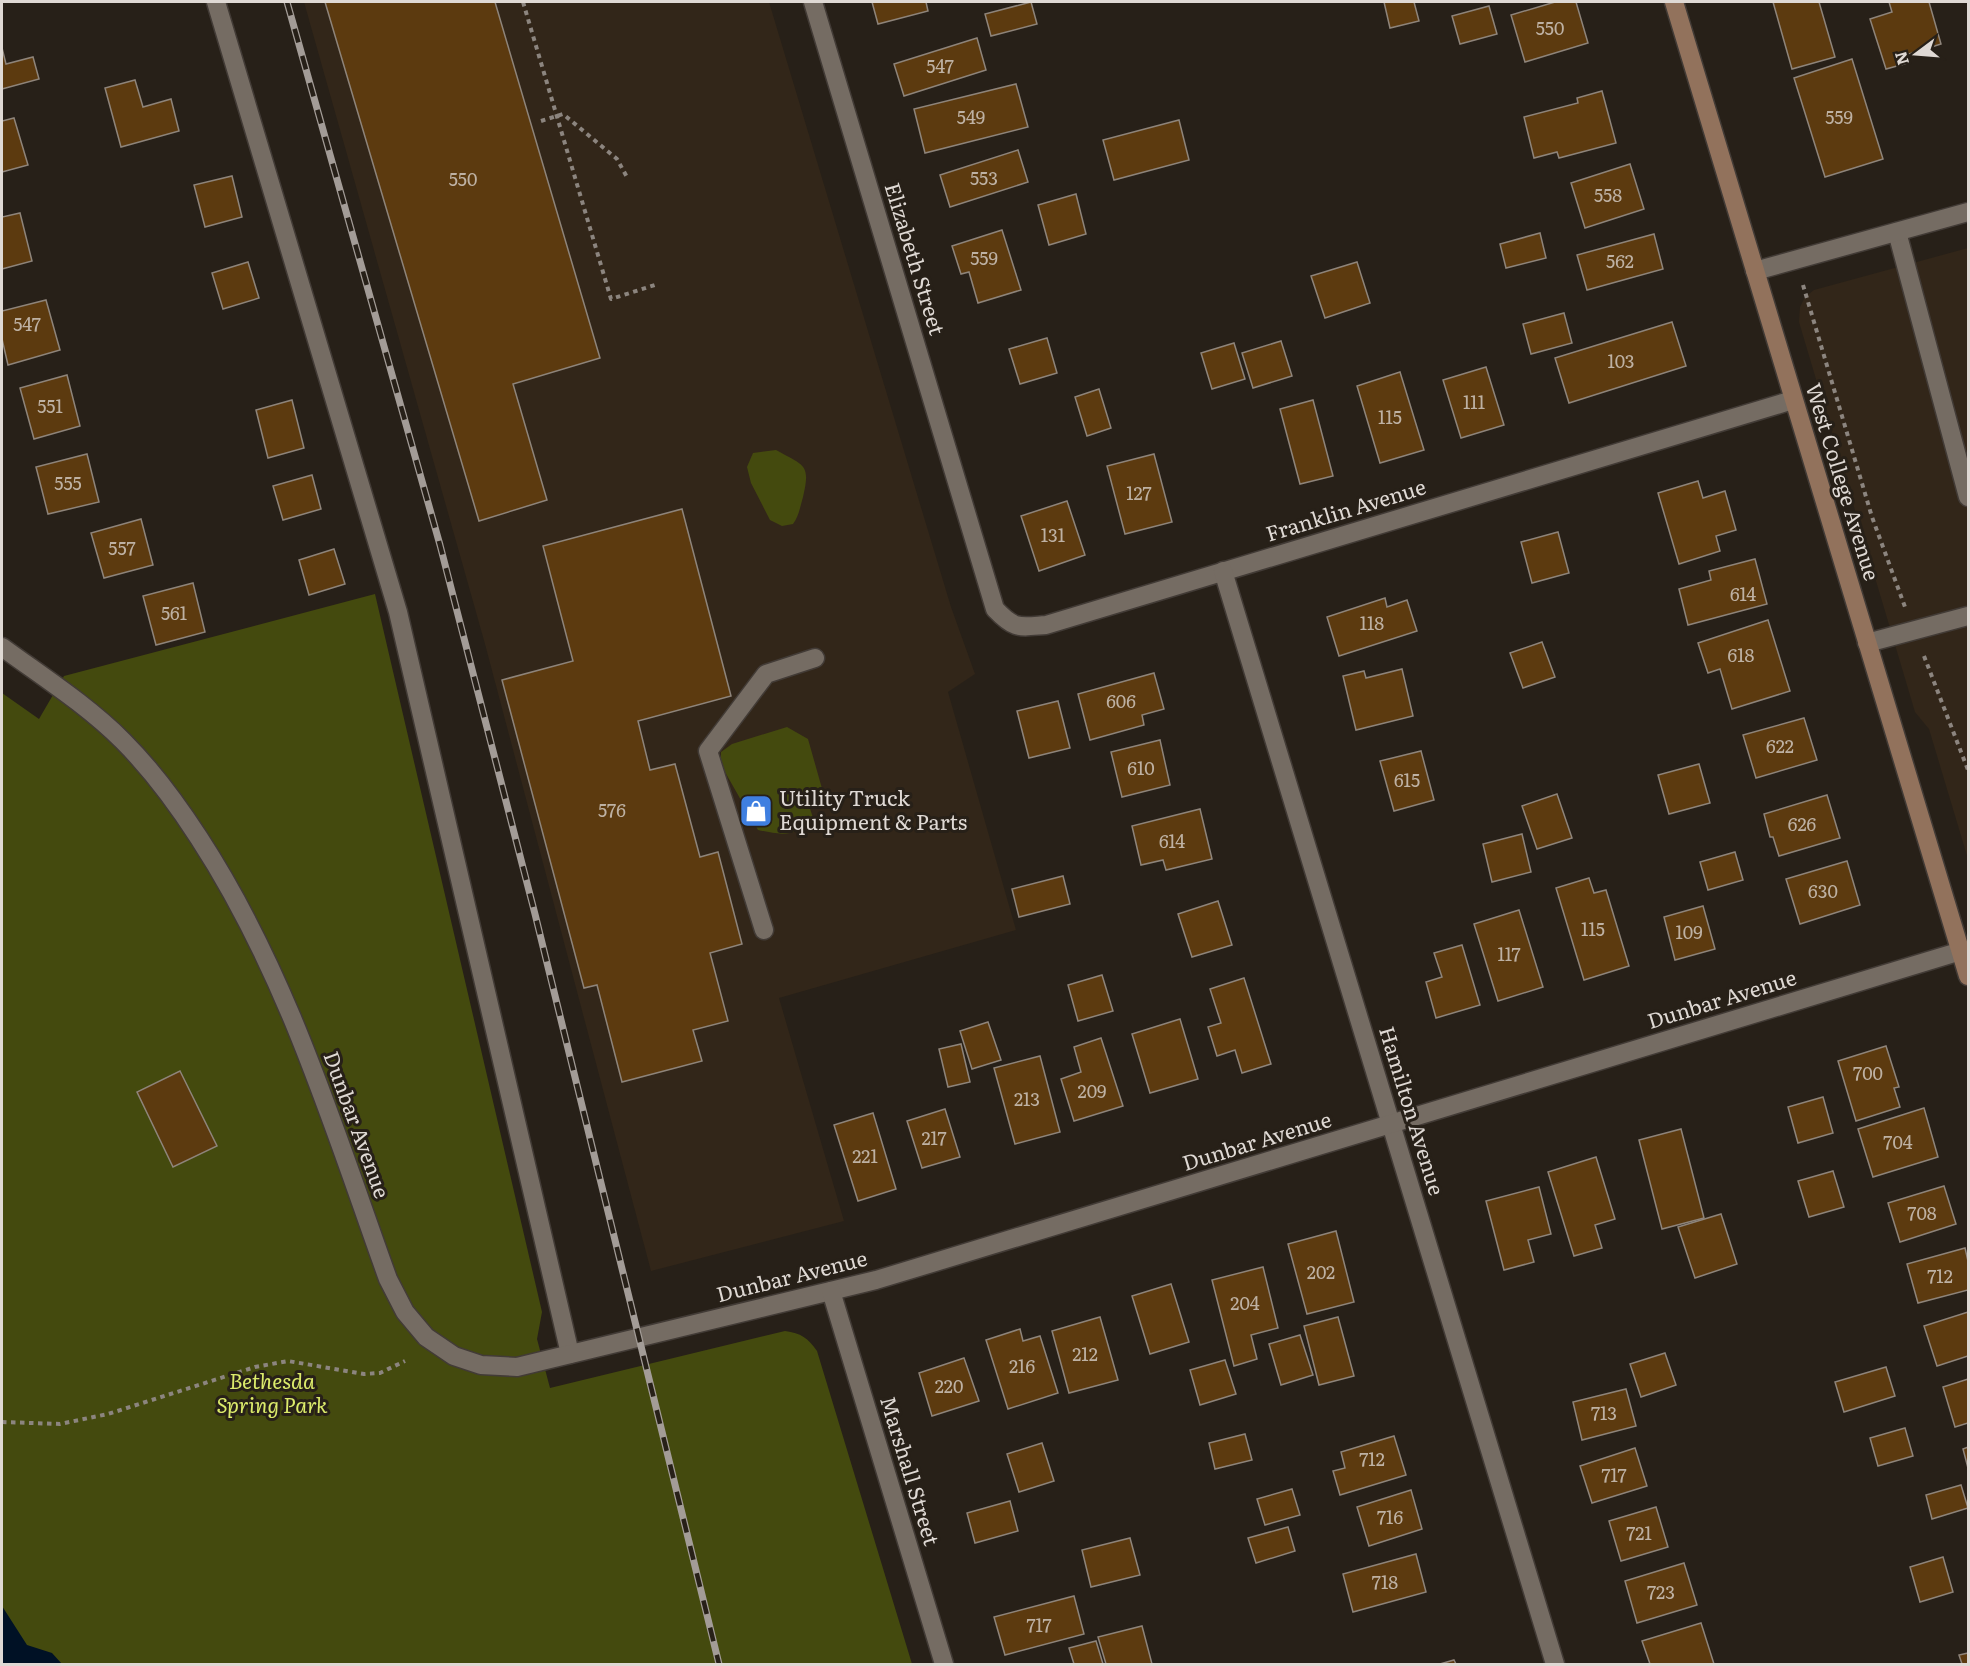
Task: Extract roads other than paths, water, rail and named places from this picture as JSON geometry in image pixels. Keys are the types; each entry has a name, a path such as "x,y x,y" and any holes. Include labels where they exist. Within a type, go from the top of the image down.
{"street":[{"path":"216,2 398,612 570,1354"},
{"name":"Elizabeth Street","path":"813,2 972,530"},
{"name":"West College Avenue","path":"1674,2 1968,976"},
{"path":"1755,272 1968,212"},
{"path":"1897,232 1968,497"},
{"name":"Franklin Avenue","path":"972,530 996,609 1009,623 1021,627 1046,625 1794,400"},
{"name":"Hamilton Avenue","path":"1223,572 1555,1665"},
{"path":"1867,643 1968,616"},
{"name":"Dunbar Avenue","path":"2,647 77,701 124,742 185,817 227,882 268,962 309,1060 388,1279 405,1312 426,1336 454,1356 481,1365 517,1367 898,1274 1961,951"},
{"path":"764,930 708,752 766,674 815,658"},
{"name":"Marshall Street","path":"831,1291 944,1665"}],"water":[{"path":"2,1606 27,1645 52,1653 62,1664 2,1664"}],"railway":[{"path":"287,2 440,545 535,914 719,1664"}],"place":[{"name":"Utility Truck Equipment & Parts","path":"756,811"}],"park label":[{"name":"Bethesda Spring Park","path":"272,1394"}]}
